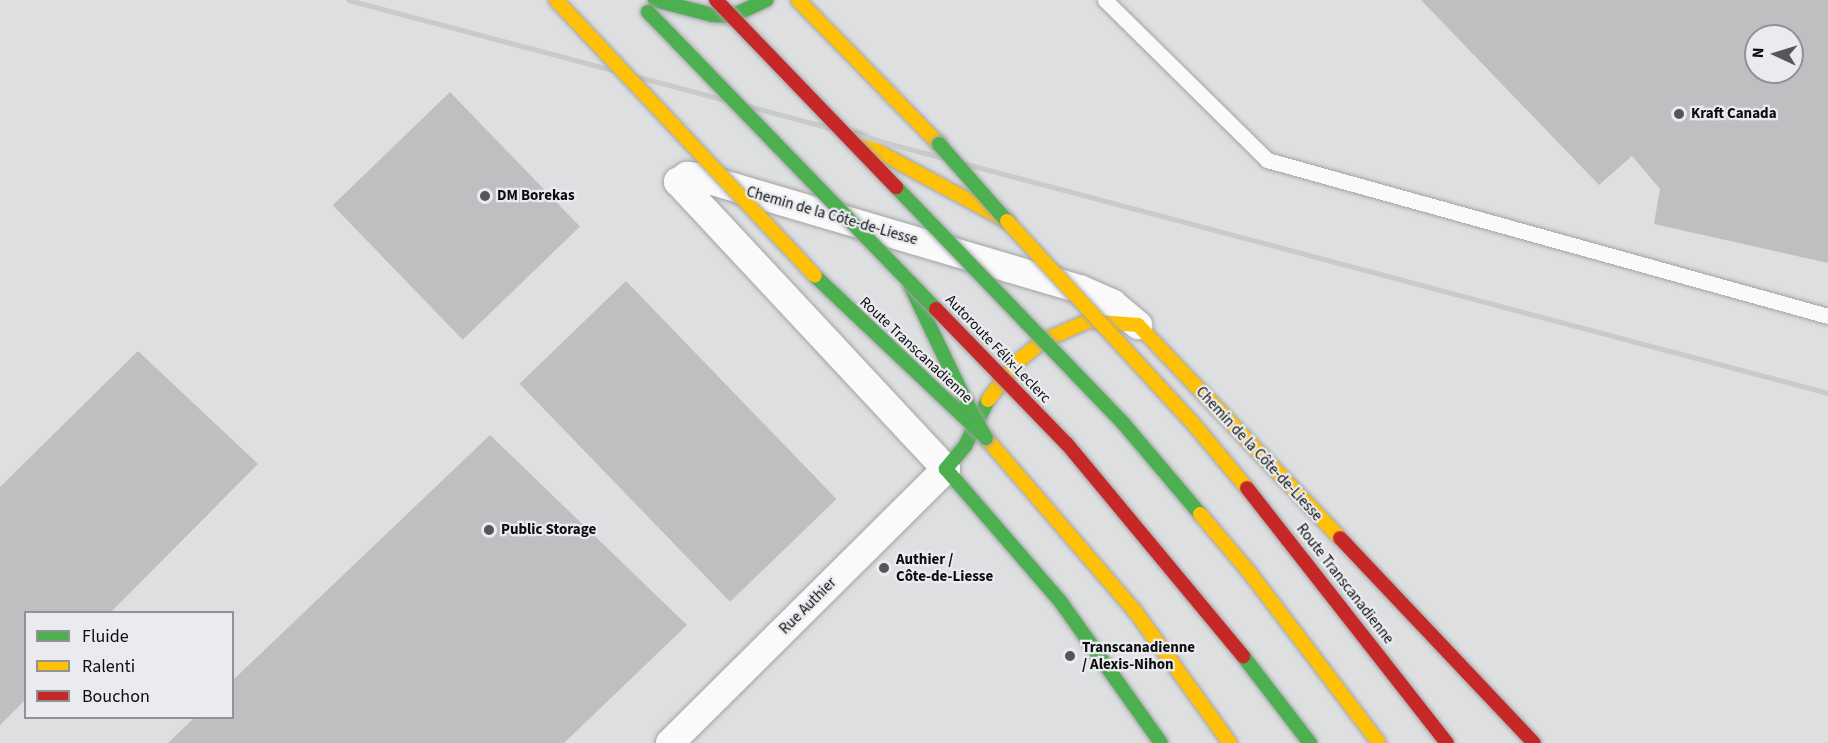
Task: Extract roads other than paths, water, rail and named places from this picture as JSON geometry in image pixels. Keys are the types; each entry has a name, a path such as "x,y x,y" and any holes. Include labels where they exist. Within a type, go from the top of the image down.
{"main road":[{"name":"Route Transcanadienne","path":"556,0 651,106 860,322 986,438 1135,611 1230,743"},
{"name":"Autoroute Félix-Leclerc","path":"636,0 906,278 1105,488 1213,617 1310,743"},
{"path":"655,0 712,15 732,16 767,0"},
{"path":"716,0 1150,453 1317,658 1379,743"},
{"name":"Route Transcanadienne","path":"798,0 939,144 1006,221 1191,421 1316,572 1447,743"},
{"path":"844,133 1006,221"},
{"path":"906,278 986,438"},
{"path":"946,469 964,446 988,397 1029,351 1088,321 1138,325"},
{"name":"Chemin de la Côte-de-Liesse","path":"1138,325 1534,743"},
{"name":"Chemin de la Côte-de-Liesse","path":"946,469 1060,601 1161,743"}],"street":[{"name":"Chemin de la Côte-de-Liesse","path":"946,469 678,182 692,176 722,183 1080,289 1107,300 1138,325"},
{"path":"709,217 722,183"},
{"name":"Rue Authier","path":"670,743 946,469"}],"lane":[{"path":"1105,0 1267,160 1828,316"}],"railway":[{"path":"349,0 1828,393"}],"place":[{"name":"Kraft Canada","path":"1679,114"},
{"name":"DM Borekas","path":"485,196"},
{"name":"Public Storage","path":"489,530"},
{"name":"Authier / Côte-de-Liesse","path":"884,568"},
{"name":"Transcanadienne / Alexis-Nihon","path":"1070,656"}]}
